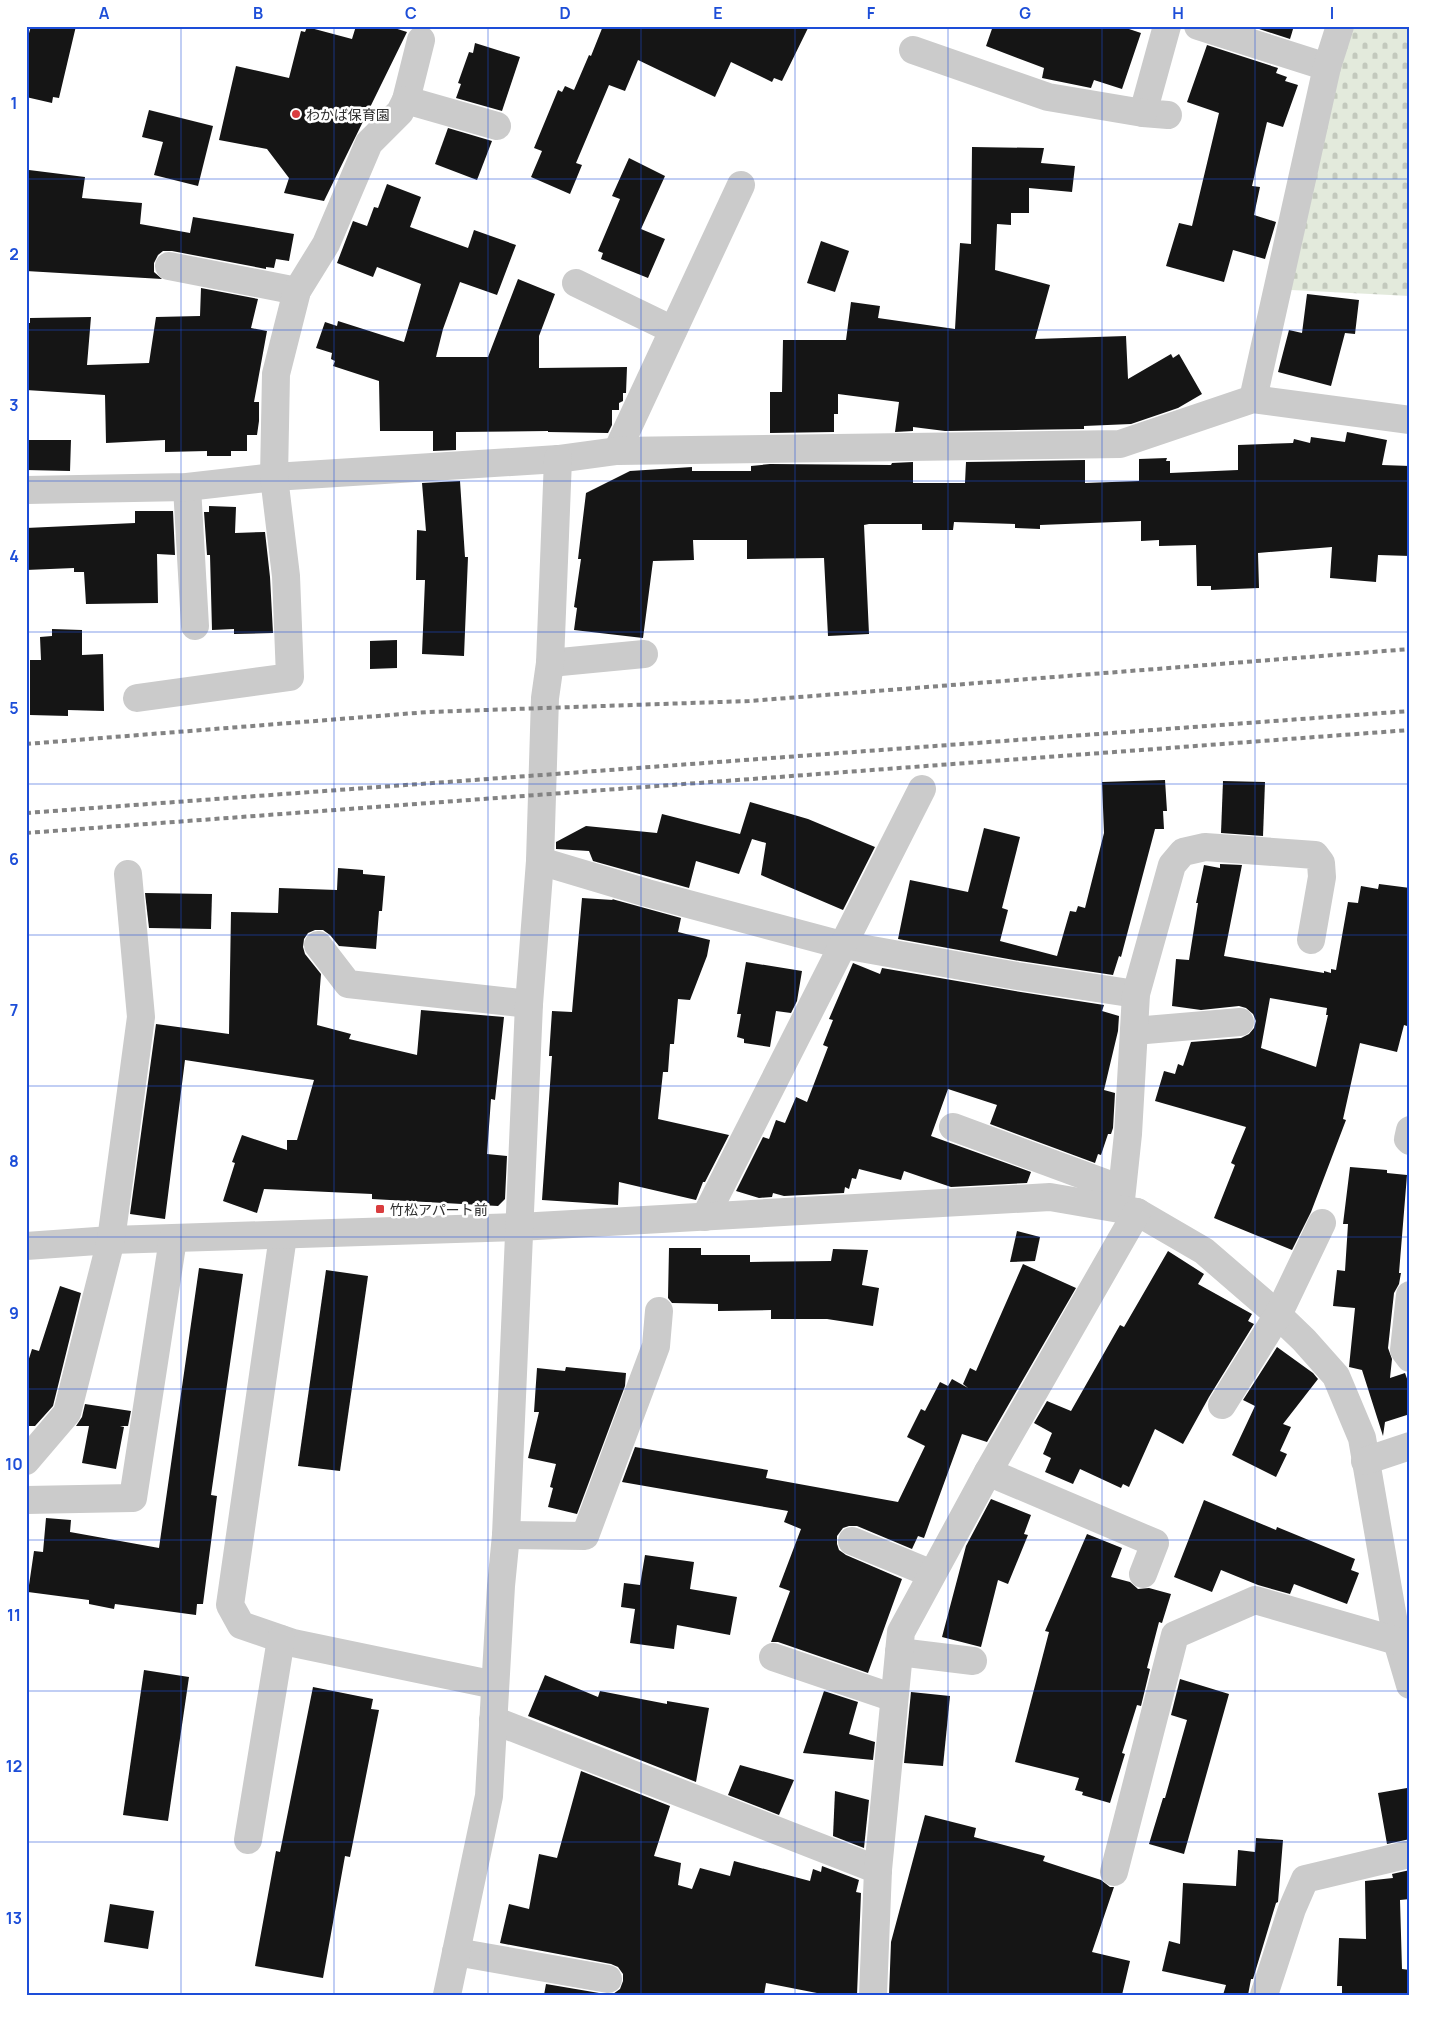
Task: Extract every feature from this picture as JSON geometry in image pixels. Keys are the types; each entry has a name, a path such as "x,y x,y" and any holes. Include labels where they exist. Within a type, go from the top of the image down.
{"street":[{"path":"913,50 1048,97 1156,114 1167,26"},
{"path":"1198,26 1327,67"},
{"path":"1253,399 1327,67 1340,26"},
{"path":"137,698 290,677 286,576 274,477 276,374 297,291 326,244 369,142 400,112 406,100 421,32"},
{"path":"406,100 497,126"},
{"path":"617,451 741,185"},
{"path":"169,266 297,291"},
{"path":"576,282 673,330"},
{"path":"26,490 187,488 274,477 558,460 617,451 1120,444 1253,399 1410,420"},
{"path":"447,1995 489,1796 506,1535 529,1004 540,861 545,698 550,663 558,460"},
{"path":"187,488 195,626"},
{"path":"550,663 644,654"},
{"path":"705,1217 922,789"},
{"path":"873,1995 878,1870 901,1632 988,1472 1126,1204 1136,994 1172,865 1183,852 1205,847 1315,855 1321,863 1322,877 1311,940"},
{"path":"540,861 648,893 843,945 1017,976 1136,994"},
{"path":"26,1461 67,1413 112,1240 141,1017 128,874"},
{"path":"318,945 348,984 529,1004"},
{"path":"1134,1032 1240,1022"},
{"path":"953,1127 1126,1204 1204,1251 1278,1315 1304,1340 1336,1376 1362,1438 1397,1640 1410,1685"},
{"path":"1410,1130 1408,1139 1410,1142"},
{"path":"26,1246 112,1240 519,1227 1050,1197 1126,1204"},
{"path":"1222,1405 1278,1315 1322,1222"},
{"path":"284,1236 230,1605 241,1625 293,1643 495,1685"},
{"path":"26,1500 132,1498 173,1239"},
{"path":"1410,1294 1404,1350 1410,1358"},
{"path":"506,1535 585,1536 656,1346 659,1311"},
{"path":"1366,1461 1410,1446"},
{"path":"988,1472 1154,1543 1143,1574"},
{"path":"852,1541 932,1574"},
{"path":"1114,1872 1175,1635 1255,1600 1397,1640"},
{"path":"248,1840 281,1639"},
{"path":"899,1652 972,1661"},
{"path":"773,1657 894,1698"},
{"path":"493,1720 878,1870"},
{"path":"1264,1995 1292,1909 1305,1879 1410,1854"},
{"path":"456,1952 608,1979"}],"green space":[{"path":"1352,26 1410,26 1410,296 1291,290 1292,245"}],"building":[{"path":"31,26 76,26 59,98 53,97 52,103 26,97 26,44"},
{"path":"356,26 388,26 407,32 324,201 284,193 289,178 267,149 219,140 236,66 289,78 301,31 305,32 307,27 352,39"},
{"path":"603,26 809,26 782,81 774,78 772,82 731,62 715,97 638,60 625,91 609,85 576,163 582,165 570,194 531,177 542,151 534,148 558,90 562,92 565,86 574,90"},
{"path":"993,26 1120,26 1141,33 1122,89 1094,80 1091,88 1042,78 1044,68 986,46"},
{"path":"1250,26 1294,26 1290,39"},
{"path":"475,43 520,57 502,111 456,98 461,84 458,83 469,52 473,53"},
{"path":"1207,45 1278,68 1276,73 1287,77 1285,81 1298,85 1283,127 1267,122 1252,186 1260,187 1254,215 1276,222 1265,259 1233,250 1224,282 1166,266 1179,223 1192,226 1219,113 1187,102"},
{"path":"149,110 213,126 198,186 154,175 163,142 142,137"},
{"path":"448,128 492,141 477,180 435,164"},
{"path":"972,147 1044,148 1041,163 1075,166 1072,192 1029,188 1029,213 1011,213 1011,225 997,224 995,270 1050,285 1035,339 1126,336 1128,379 1171,354 1173,358 1179,354 1202,394 1178,408 1131,424 1084,426 1084,429 945,431 913,427 913,431 895,432 899,402 838,394 838,414 834,414 834,432 770,433 770,392 782,392 783,340 846,340 851,302 880,306 878,318 955,329 960,243 971,244"},
{"path":"629,158 665,176 641,229 665,239 648,278 601,259 603,253 598,251 620,199 612,196"},
{"path":"29,170 85,177 82,198 142,203 140,224 190,233 193,217 294,234 289,261 276,259 274,268 266,267 266,269 172,251 163,251 158,255 154,263 154,272 162,279 26,271 26,213"},
{"path":"387,184 421,197 410,227 468,248 474,230 516,245 497,295 460,282 443,329 436,357 488,357 518,279 555,294 539,336 539,368 627,367 626,393 623,393 623,401 619,403 619,410 612,410 612,425 608,433 548,431 456,432 456,450 433,451 433,431 380,431 379,381 333,366 335,361 331,359 332,353 316,348 325,322 337,326 338,321 404,342 421,284 377,267 373,277 337,263 353,221 367,226 374,207 378,208"},
{"path":"821,241 849,251 835,292 807,283"},
{"path":"201,288 258,299 251,328 267,331 254,402 259,402 257,435 247,435 247,451 231,451 231,456 207,456 207,451 165,452 165,440 106,443 105,395 26,390 26,323 30,323 30,318 91,317 87,365 149,363 156,317 200,316"},
{"path":"1307,294 1359,300 1355,334 1345,333 1331,386 1278,372 1289,330 1302,333"},
{"path":"1347,432 1387,440 1382,465 1410,466 1410,556 1378,555 1376,582 1330,578 1332,547 1258,553 1259,588 1211,590 1211,586 1197,586 1196,545 1159,546 1159,540 1141,541 1141,521 1040,525 1040,529 1015,528 1015,524 954,522 953,530 922,530 922,524 869,524 864,525 869,634 828,636 824,558 747,559 747,540 693,540 694,560 653,561 643,638 574,630 577,608 574,607 581,559 578,559 586,493 630,471 692,467 692,471 751,471 751,466 770,464 891,465 892,463 913,462 913,483 965,483 966,462 1085,460 1085,483 1139,481 1139,459 1167,458 1166,461 1170,461 1170,473 1238,470 1238,445 1293,443 1294,439 1310,443 1311,437 1345,442"},
{"path":"26,440 71,440 70,471 26,470"},
{"path":"460,481 465,557 468,557 464,656 422,654 425,580 416,580 417,530 426,531 422,483"},
{"path":"209,506 236,507 235,533 265,532 273,633 234,634 234,629 212,630 210,555 207,555 204,512 209,512"},
{"path":"135,511 173,511 175,555 157,554 158,603 86,604 84,572 74,572 74,568 26,570 26,528 135,523"},
{"path":"52,629 82,630 82,655 103,654 104,711 68,710 68,716 30,715 30,660 41,660 40,637 52,636"},
{"path":"397,640 397,668 370,669 370,641"},
{"path":"1165,780 1167,811 1163,811 1164,829 1155,829 1121,957 1119,956 1113,975 1020,961 898,939 910,880 968,892 984,828 1020,837 1002,908 1008,910 1000,941 1057,956 1070,911 1076,912 1078,906 1085,908 1104,833 1102,782"},
{"path":"1223,781 1265,782 1263,836 1221,833"},
{"path":"750,802 808,819 875,847 843,910 761,875 766,843 752,839 739,874 696,861 689,888 593,861 589,851 556,849 556,842 586,826 657,833 662,814 740,834"},
{"path":"1220,864 1242,865 1224,956 1324,973 1324,971 1331,973 1331,969 1336,970 1348,902 1358,903 1361,886 1378,889 1379,884 1410,888 1410,1027 1404,1025 1397,1052 1360,1043 1343,1119 1346,1120 1311,1212 1292,1250 1214,1218 1235,1165 1231,1163 1246,1127 1155,1101 1164,1071 1175,1074 1178,1064 1183,1066 1191,1042 1241,1038 1249,1034 1254,1028 1256,1021 1253,1014 1246,1008 1239,1006 1201,1010 1172,1006 1176,959 1189,960 1198,903 1196,903 1204,865 1220,868","holes":["1270,998 1327,1008 1326,1015 1328,1015 1316,1067 1261,1048"]},
{"path":"338,868 363,870 363,874 385,876 382,911 379,911 376,949 339,946 323,930 315,930 308,933 304,939 303,947 305,954 321,974 317,1025 351,1034 349,1039 417,1055 421,1010 504,1017 495,1100 491,1099 487,1154 507,1156 505,1199 498,1206 372,1199 372,1194 264,1189 257,1213 223,1201 235,1163 232,1162 242,1135 287,1150 287,1140 297,1140 314,1080 185,1060 165,1219 130,1214 156,1024 229,1034 231,912 278,913 279,888 337,890"},
{"path":"145,893 212,894 211,929 149,928"},
{"path":"582,898 612,899 681,918 678,932 710,940 707,956 690,1000 678,999 674,1044 670,1044 668,1072 663,1072 658,1119 729,1135 705,1182 703,1182 696,1200 619,1182 618,1205 542,1200 552,1056 549,1056 552,1011 572,1012"},
{"path":"746,962 802,971 797,1001 791,1013 776,1011 770,1047 744,1043 744,1039 737,1037 741,1014 737,1014"},
{"path":"853,963 880,974 882,968 1104,1005 1102,1011 1119,1016 1118,1031 1104,1090 1115,1093 1113,1128 1111,1134 1108,1134 1101,1155 1098,1154 1095,1163 990,1124 997,1105 948,1089 931,1136 1031,1172 1027,1183 951,1187 904,1171 901,1180 859,1169 856,1179 852,1178 849,1189 845,1187 844,1193 784,1196 773,1193 772,1197 759,1198 736,1191 763,1137 769,1139 776,1120 785,1123 796,1097 807,1102 828,1047 823,1045 833,1020 829,1019"},
{"path":"1350,1167 1387,1170 1387,1173 1407,1175 1399,1273 1401,1273 1399,1284 1394,1293 1388,1348 1392,1359 1390,1378 1405,1373 1410,1387 1410,1414 1385,1422 1383,1436 1362,1370 1349,1367 1355,1308 1333,1306 1337,1270 1345,1271 1348,1224 1343,1224"},
{"path":"1017,1231 1040,1237 1035,1261 1010,1262"},
{"path":"669,1248 701,1248 701,1255 750,1255 750,1262 831,1261 833,1249 868,1250 862,1285 879,1288 873,1326 827,1319 771,1319 771,1310 718,1311 718,1304 672,1303 668,1298"},
{"path":"1168,1251 1204,1274 1198,1284 1252,1314 1248,1321 1254,1324 1209,1397 1183,1444 1155,1429 1129,1487 1123,1484 1121,1488 1080,1469 1073,1484 1045,1472 1051,1458 1043,1454 1052,1433 1034,1423 1047,1401 1071,1411 1120,1325 1124,1327"},
{"path":"1023,1264 1076,1288 987,1442 962,1434 924,1538 918,1536 912,1549 857,1526 843,1528 837,1536 839,1550 846,1555 902,1579 868,1673 778,1642 771,1642 790,1591 779,1587 801,1529 784,1522 788,1511 622,1482 635,1447 768,1470 766,1478 898,1502 925,1446 907,1437 921,1409 925,1411 940,1382 948,1386 952,1379 968,1388 963,1384 970,1368 976,1371"},
{"path":"199,1268 243,1274 211,1495 217,1496 203,1604 197,1604 196,1615 115,1604 114,1609 89,1604 89,1600 28,1592 34,1551 43,1552 46,1518 71,1520 70,1532 159,1548"},
{"path":"326,1270 368,1276 340,1471 298,1466"},
{"path":"60,1286 81,1293 53,1406 35,1426 26,1426 26,1368 32,1349 39,1351"},
{"path":"1277,1347 1313,1373 1318,1379 1283,1424 1291,1427 1280,1451 1287,1454 1276,1477 1232,1455 1255,1406 1243,1400"},
{"path":"566,1367 626,1373 625,1386 577,1514 548,1507 553,1488 550,1487 556,1464 528,1458 539,1412 534,1412 537,1368 565,1371"},
{"path":"85,1404 131,1411 128,1426 120,1426 124,1427 116,1469 82,1463 89,1426 76,1426 82,1417"},
{"path":"991,1499 1031,1515 1024,1534 1028,1535 1008,1584 998,1580 981,1647 942,1637 966,1546"},
{"path":"1204,1500 1276,1530 1277,1527 1355,1559 1351,1570 1359,1573 1347,1604 1294,1584 1290,1594 1258,1585 1221,1570 1212,1592 1174,1577"},
{"path":"1087,1534 1122,1548 1111,1577 1130,1582 1138,1589 1149,1588 1171,1594 1162,1623 1159,1622 1147,1668 1150,1669 1141,1706 1137,1705 1122,1753 1125,1754 1110,1803 1082,1795 1083,1792 1075,1790 1079,1778 1015,1762 1049,1632 1045,1631"},
{"path":"645,1555 694,1562 690,1589 737,1597 730,1635 677,1625 674,1649 630,1643 635,1609 621,1607 624,1583 640,1585"},
{"path":"144,1670 189,1677 168,1821 123,1815"},
{"path":"545,1675 598,1697 600,1691 667,1704 667,1701 709,1708 696,1782 528,1716"},
{"path":"1180,1679 1229,1694 1184,1854 1149,1844 1163,1798 1165,1798 1187,1720 1171,1715"},
{"path":"313,1687 373,1699 371,1709 379,1710 350,1857 345,1856 323,1978 255,1966 276,1851 280,1852"},
{"path":"824,1691 858,1702 849,1734 875,1742 873,1760 803,1753"},
{"path":"911,1692 950,1696 943,1766 904,1763"},
{"path":"740,1765 794,1780 779,1815 728,1795"},
{"path":"581,1771 670,1806 654,1856 681,1863 678,1885 692,1889 700,1868 730,1876 734,1861 810,1881 813,1869 821,1872 822,1866 859,1880 856,1892 861,1893 857,1995 827,1995 766,1983 764,1995 544,1995 546,1984 613,1994 620,1989 623,1981 623,1974 618,1967 611,1964 500,1943 509,1904 529,1909 539,1854 557,1858"},
{"path":"1407,1788 1407,1792 1410,1791 1410,1839 1387,1844 1378,1793"},
{"path":"835,1791 869,1800 864,1848 833,1836"},
{"path":"925,1815 976,1828 974,1837 1045,1856 1043,1861 1101,1880 1110,1887 1114,1887 1092,1952 1130,1961 1122,1995 889,1995 891,1942"},
{"path":"1256,1838 1283,1840 1278,1902 1276,1903 1253,1979 1251,1979 1248,1995 1223,1995 1226,1985 1162,1971 1169,1941 1180,1944 1183,1883 1236,1886 1238,1850 1255,1852"},
{"path":"1410,1870 1410,1899 1400,1900 1402,1969 1410,1970 1410,1995 1342,1995 1342,1986 1337,1986 1339,1938 1366,1939 1365,1881 1393,1878 1392,1874"},
{"path":"110,1904 154,1911 148,1949 104,1942"}],"railway":[{"path":"26,744 428,712 749,701 1410,649"},
{"path":"26,813 1410,711"},
{"path":"26,833 1410,730"}],"place":[{"name":"わかば保育園","path":"296,114"},
{"name":"竹松アパート前","path":"380,1209"}]}
